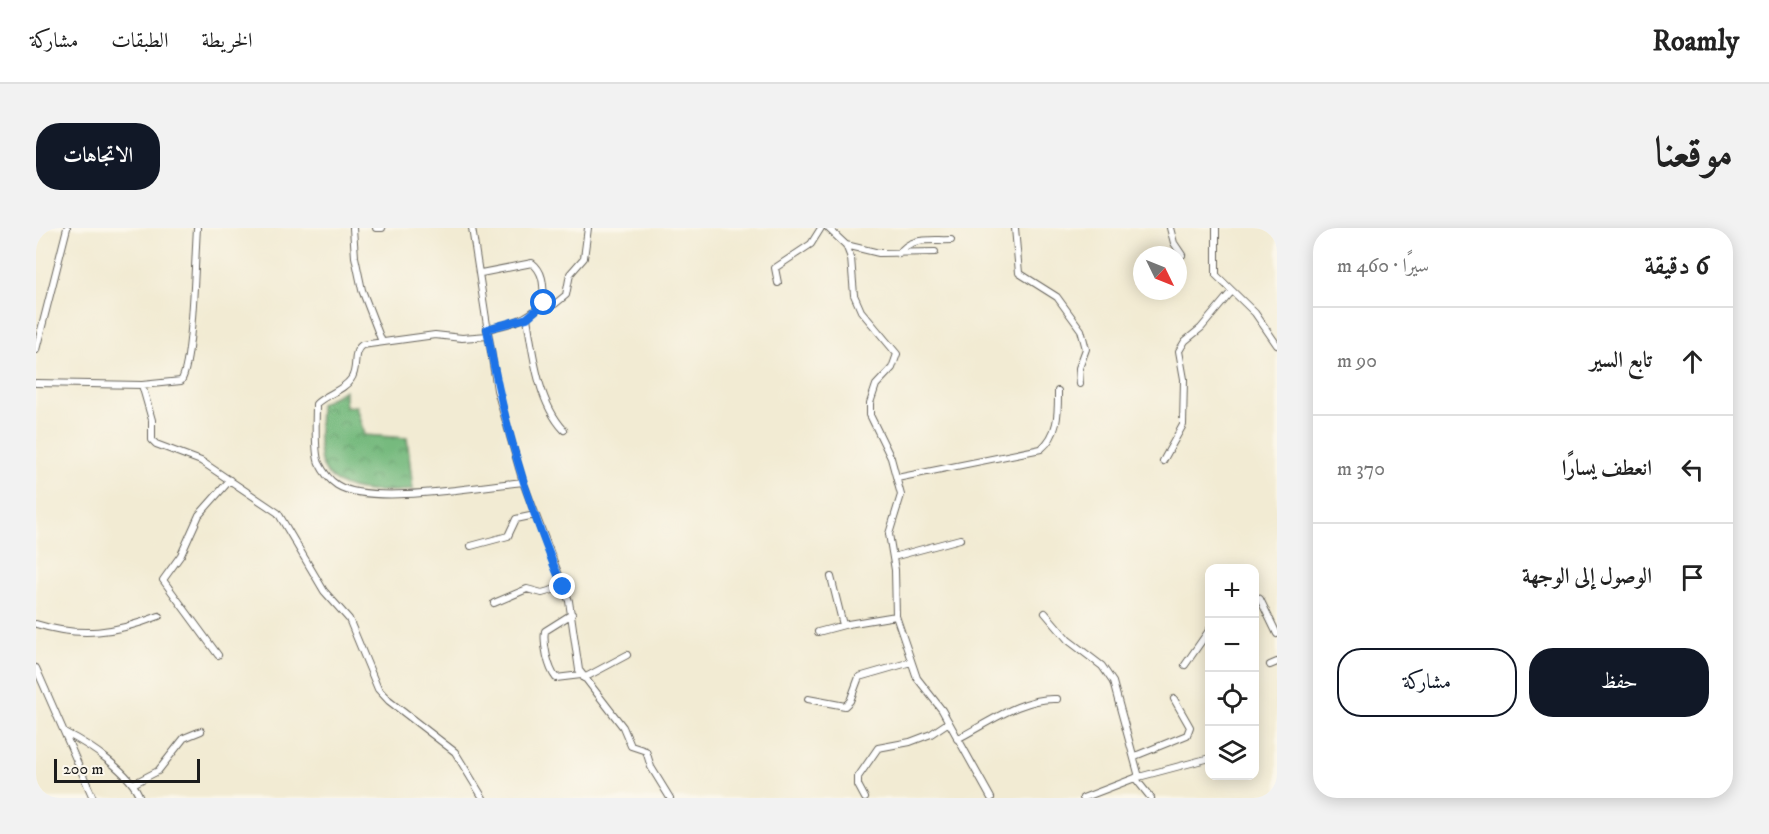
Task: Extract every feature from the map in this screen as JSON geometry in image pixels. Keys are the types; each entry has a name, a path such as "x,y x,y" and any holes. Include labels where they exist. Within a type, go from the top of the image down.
{"street":[{"path":"36,350 67,228"},
{"path":"36,383 142,385 176,382 184,376 197,228"},
{"path":"353,228 355,257 362,290 382,342"},
{"path":"376,228 382,228"},
{"path":"472,228 481,273 487,333 497,390 523,482 572,614 582,677 623,727 631,746 646,751 651,767 670,798"},
{"path":"523,482 394,495 346,489 329,479 318,458 316,404 350,380 355,372 358,348 382,342 435,335 462,338 487,333 527,318 544,303 555,304 566,295 570,274 586,253 588,228"},
{"path":"778,283 775,268 811,244 821,228"},
{"path":"828,228 846,245 851,258 854,295 861,311 897,354 892,368 872,393 870,403 870,415 891,458 901,495 889,534 893,556 896,616 917,678 949,722 991,798"},
{"path":"1015,228 1019,273 1057,297 1081,330 1086,349 1079,368 1080,384"},
{"path":"1170,228 1176,246"},
{"path":"1216,228 1216,275 1255,314 1276,340"},
{"path":"899,254 904,246 917,241 951,240"},
{"path":"846,245 899,254 935,252"},
{"path":"481,273 532,263 541,272 544,303"},
{"path":"1163,462 1183,425 1184,379 1179,351 1185,341 1201,328 1232,291"},
{"path":"527,318 534,359 548,404 555,420 564,430"},
{"path":"142,385 152,420 152,440 156,444 188,455 279,513 324,591 348,619 378,689 389,701 455,752 483,798"},
{"path":"897,478 1041,449 1050,440 1056,428 1059,391"},
{"path":"218,655 163,580 181,555 200,515 230,480"},
{"path":"471,546 508,536 516,519 535,515"},
{"path":"893,556 960,539"},
{"path":"831,577 843,625"},
{"path":"494,603 527,589 542,593 563,587"},
{"path":"1259,598 1277,634"},
{"path":"1045,613 1068,640 1102,666 1113,682 1135,756 1137,778 1151,798"},
{"path":"572,614 545,631 545,643 552,673 556,678 582,677 627,655"},
{"path":"36,624 88,634 138,624 159,616"},
{"path":"818,632 843,625 896,616"},
{"path":"1185,665 1205,635"},
{"path":"808,699 845,706 850,701 858,677 910,662"},
{"path":"1270,665 1277,662"},
{"path":"37,671 66,732 93,798"},
{"path":"957,739 1019,707 1047,699 1057,699"},
{"path":"1135,756 1187,735 1190,727 1174,699"},
{"path":"865,798 858,785 858,777 878,748 910,742 931,734 949,722"},
{"path":"133,784 158,771 184,738 201,731"},
{"path":"66,732 98,753 133,784 140,798"},
{"path":"1083,798 1137,778 1205,759"}],"green space":[{"path":"345,390 345,407 356,406 364,435 407,438 413,490 360,490 347,487 327,473 320,454 320,404"}],"route":[{"path":"544,303 521,321 487,329 497,390 520,473 563,587"}]}
